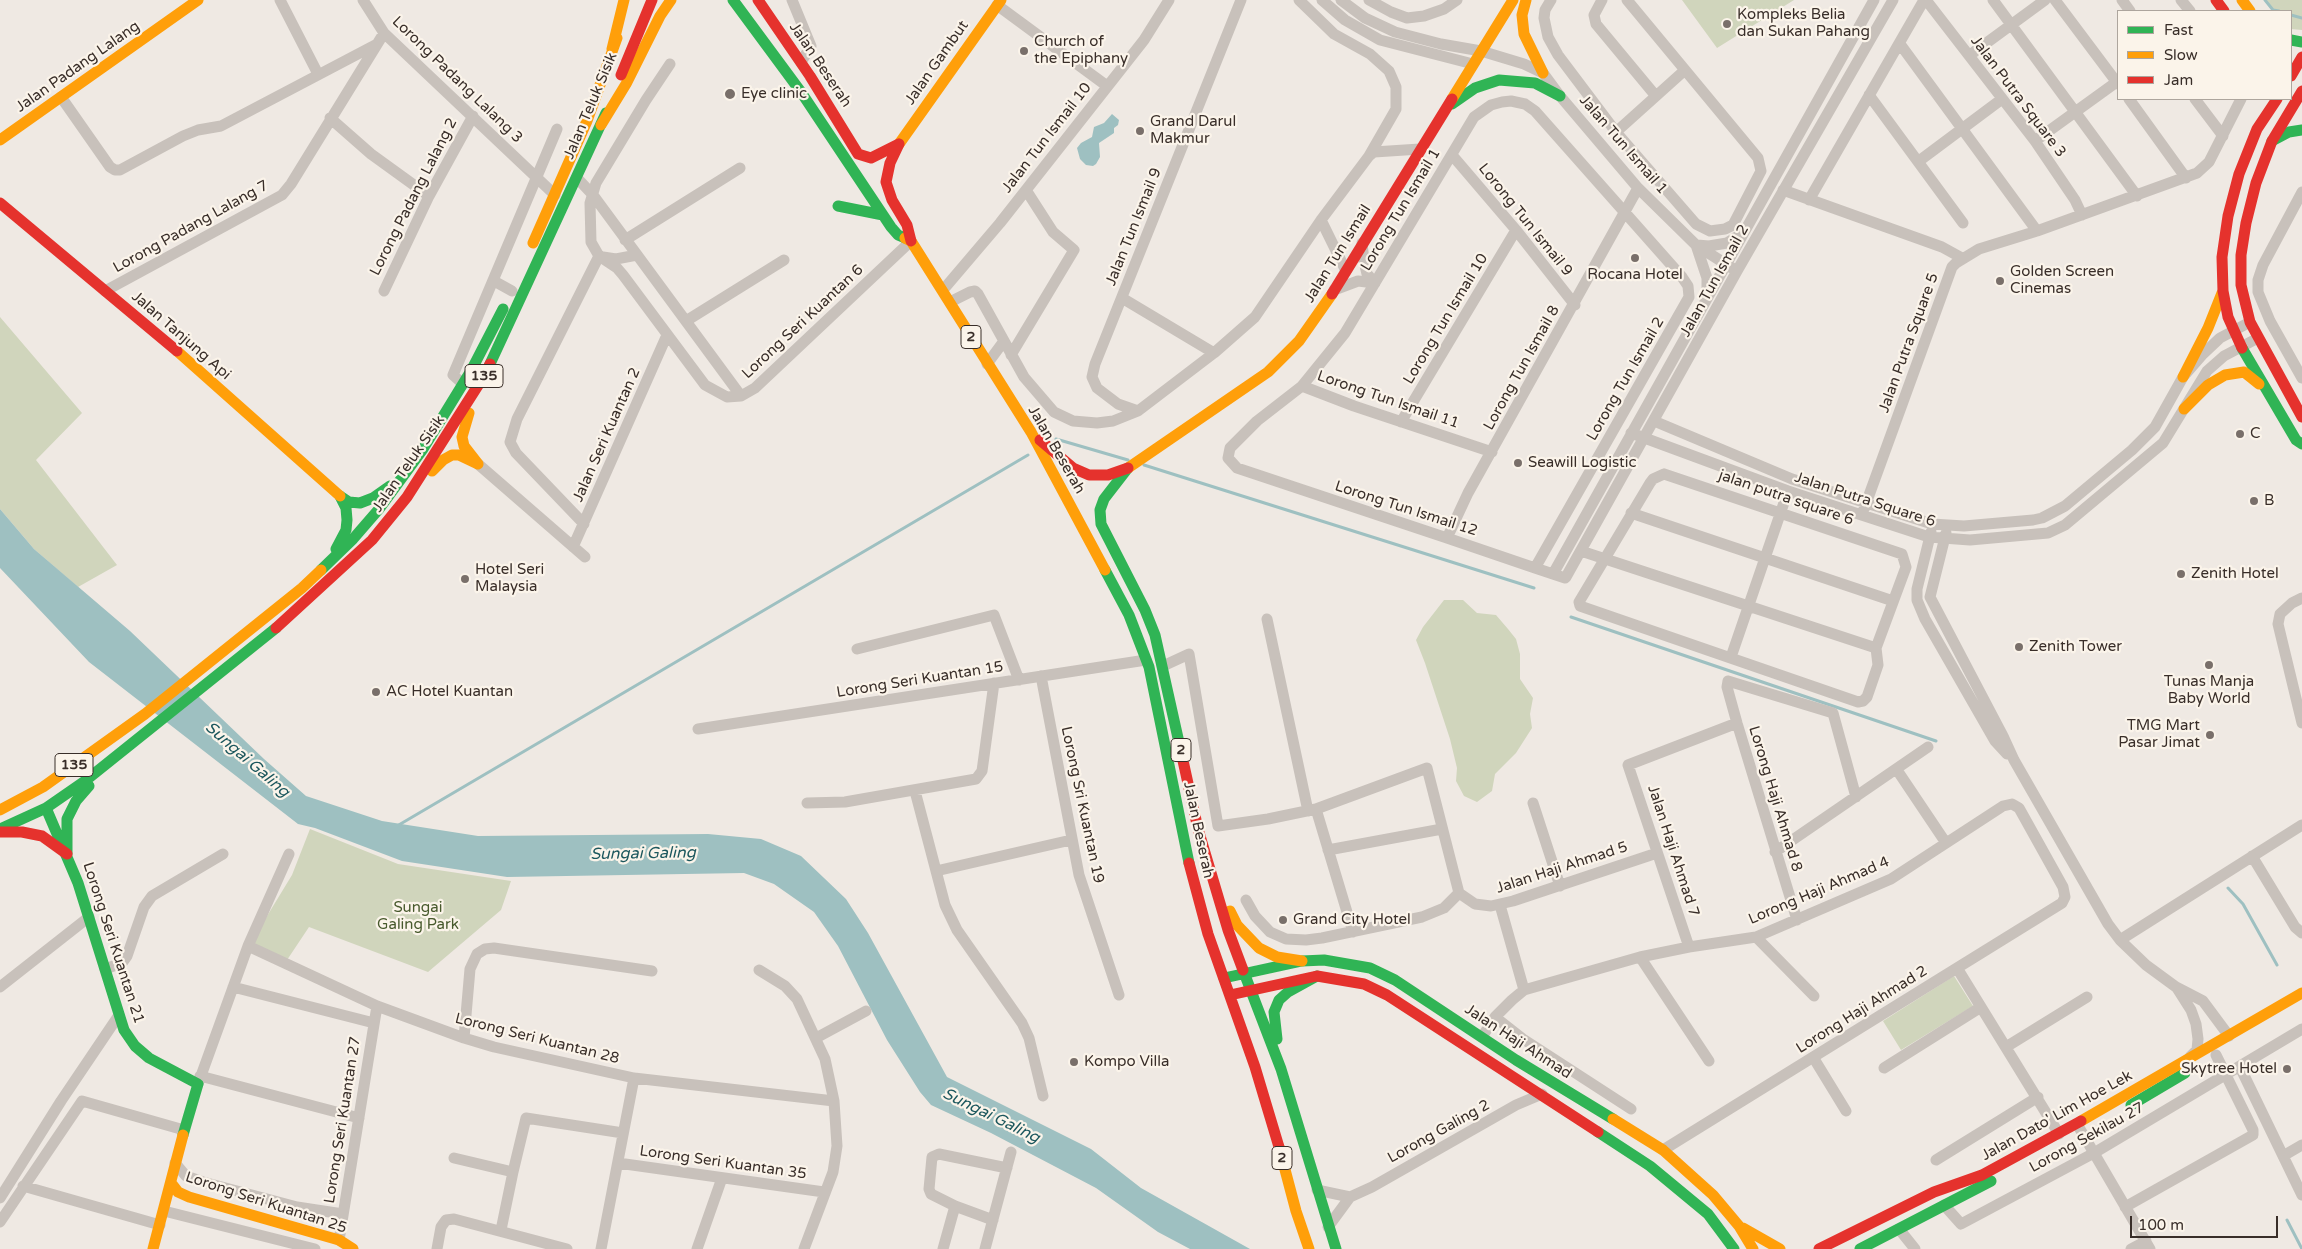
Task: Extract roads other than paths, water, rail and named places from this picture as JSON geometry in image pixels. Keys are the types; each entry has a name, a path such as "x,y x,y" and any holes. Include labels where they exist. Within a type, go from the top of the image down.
{"main road":[{"name":"Jalan Padang Lalang","path":"0,140 198,0"},
{"path":"612,49 624,0"},
{"name":"Jalan Teluk Sisik","path":"0,810 27,797 145,714 283,604 367,524 411,465 463,384 512,291 587,121 612,49 632,0"},
{"name":"Jalan Teluk Sisik","path":"0,831 46,808 110,761 290,616 372,540 408,497 484,376 577,178 652,0"},
{"path":"600,125 626,84 660,16 671,0"},
{"path":"721,0 774,69 801,92"},
{"name":"Jalan Beserah","path":"733,0 801,92 883,215 898,235 911,241 943,290 1030,432 1129,614 1146,660 1185,850 1208,934 1255,1066 1278,1141 1296,1211 1309,1249"},
{"name":"Jalan Tun Ismail","path":"1130,466 1268,372 1299,341 1346,271 1512,0"},
{"path":"1526,0 1522,15 1524,34 1543,73"},
{"name":"Jalan Beserah","path":"760,2 838,119 858,154 871,158 899,144"},
{"name":"Jalan Gambut","path":"899,144 999,3"},
{"path":"2292,72 2302,57"},
{"path":"2292,74 2302,82"},
{"path":"1442,114 1475,88 1499,80 1535,83 1560,96"},
{"path":"2298,98 2272,141 2256,183 2246,223 2241,255 2241,285 2250,322 2302,417"},
{"path":"2264,100 2257,129 2239,174 2228,216 2222,257 2223,291 2228,317 2241,346 2296,440 2302,444"},
{"path":"2257,129 2276,100"},
{"path":"2272,141 2289,132 2302,130"},
{"name":"2","path":"899,144 890,162 886,182 892,200 907,226 911,241"},
{"path":"838,206 883,215"},
{"name":"Jalan Tanjung Api","path":"2,209 166,342 340,496"},
{"path":"2183,377 2208,328 2223,291"},
{"path":"2184,408 2208,385 2225,375 2235,372 2244,372 2251,376 2271,397"},
{"path":"478,464 464,446 463,430 484,376"},
{"name":"2","path":"1030,432 1073,468 1089,475 1108,475 1130,466"},
{"path":"408,497 443,460 452,455 459,455 478,464"},
{"path":"340,496 349,502 360,503 372,498 386,491 411,465"},
{"name":"Jalan Beserah","path":"1130,466 1104,499 1100,510 1105,534 1145,610 1163,666 1198,829 1209,867 1244,972 1281,1069 1336,1249"},
{"path":"325,566 346,530 346,508 340,496"},
{"path":"46,808 44,802 48,793 82,760"},
{"path":"67,854 66,828 70,811 76,800 110,761"},
{"name":"Lorong Seri Kuantan 21","path":"46,808 67,854 89,917 124,1030 135,1046 164,1067 199,1080"},
{"path":"0,831 22,832 42,836 67,854"},
{"path":"1209,867 1237,925 1248,938 1260,948 1277,957 1302,961"},
{"name":"Jalan Haji Ahmad","path":"1224,978 1244,972 1302,961 1324,960 1370,968 1395,980 1581,1101 1663,1150 1713,1195 1739,1226 1753,1249"},
{"path":"1281,1069 1274,1012 1279,1000 1288,992 1317,976"},
{"name":"Jalan Haji Ahmad","path":"1230,995 1317,976 1364,984 1387,995 1650,1166 1708,1214 1734,1249"},
{"name":"Jalan Dato' Lim Hoe Lek","path":"1860,1249 1944,1205 2080,1128 2189,1059 2302,993"},
{"name":"Jalan Dato' Lim Hoe Lek","path":"1812,1249 1824,1246 1934,1192 1982,1175 2060,1134 2080,1128 2161,1089 2302,1001"},
{"path":"153,1249 199,1080"},
{"name":"Lorong Seri Kuantan 25","path":"171,1184 178,1192 189,1197 339,1240 353,1249"},
{"name":"Jalan Haji Ahmad","path":"1708,1214 1725,1249"},
{"path":"1739,1226 1780,1249"}],"street":[{"path":"280,0 318,74"},
{"name":"Lorong Padang Lalang 3","path":"363,0 384,34 555,195"},
{"path":"792,0 811,46 801,62"},
{"name":"Jalan Tun Ismail 10","path":"943,290 1026,190 1144,40 1169,0"},
{"name":"Jalan Tun Ismail 9","path":"1138,411 1104,395 1096,388 1092,377 1095,364 1241,0"},
{"path":"1322,0 1345,20 1380,40 1473,64"},
{"name":"Jalan Tun Ismail 1","path":"1341,0 1353,4 1378,26 1441,44 1481,51 1524,64 1543,73 1560,96 1638,188 1696,245 1726,265 1741,270"},
{"path":"1369,0 1390,12 1407,18 1424,16 1444,9 1457,0"},
{"path":"1551,0 1545,10 1544,18 1548,37 1558,55 1616,132 1696,224 1710,231 1725,229 1732,225 1757,177 1761,164 1627,0"},
{"path":"1602,0 1594,15 1596,24 1655,95"},
{"name":"Jalan Tun Ismail 2","path":"1553,574 1874,0"},
{"name":"Jalan Tun Ismail 2","path":"1566,578 1741,270 1783,190 1893,0"},
{"path":"1809,200 1925,0"},
{"name":"Jalan Putra Square 3","path":"1925,0 1970,55 2035,141 2075,200 2082,215"},
{"path":"1993,0 2137,196"},
{"path":"1970,55 2044,0"},
{"path":"2056,0 2117,81"},
{"path":"2181,0 2189,10"},
{"path":"950,302 975,291 1024,377 1039,397 1054,412 1066,418 1097,424 1113,421 1138,411 1214,353 1255,317 1321,220 1369,156 1396,109 1397,94 1392,76 1378,60 1334,34 1304,2"},
{"path":"999,3 1107,86"},
{"name":"Lorong Padang Lalang 7","path":"105,291 282,195 291,184 330,118 384,34"},
{"path":"61,97 110,168 120,170 186,135 221,126 378,44"},
{"path":"1900,44 2037,231"},
{"path":"667,335 617,268 599,256 591,242 590,203 596,183 670,64"},
{"path":"1616,132 1685,70"},
{"path":"2035,141 2117,83"},
{"path":"1869,95 1963,223"},
{"path":"1919,161 2002,99"},
{"path":"2130,100 2186,178"},
{"path":"2196,100 2223,136 2240,100"},
{"name":"Lorong Tun Ismail 1","path":"1237,468 1228,458 1230,448 1257,421 1302,386 1345,333 1479,112 1502,102 1511,101 1525,104 1535,111 1626,213"},
{"name":"Lorong Padang Lalang 2","path":"384,291 429,196 473,116"},
{"path":"330,118 371,154 429,196"},
{"path":"463,384 453,375 557,129"},
{"name":"Jalan Putra Square 5","path":"1861,516 1952,267 1962,258 1979,249 2037,231 2186,178 2204,168 2223,136"},
{"path":"1369,156 1374,152 1420,149"},
{"name":"Lorong Tun Ismail 9","path":"1452,155 1516,230 1575,305"},
{"path":"625,240 740,168"},
{"path":"1757,177 1770,185"},
{"path":"577,178 593,195 741,396"},
{"name":"Lorong Tun Ismail 8","path":"1448,538 1468,493 1575,305 1638,188"},
{"path":"1011,355 1074,250 1053,232 1026,190"},
{"path":"1783,190 1942,247 1962,258"},
{"path":"2302,192 2263,265 2258,280 2258,292 2270,321 2302,378"},
{"name":"Lorong Tun Ismail 2","path":"1535,568 1688,298 1688,286 1682,277 1626,213"},
{"path":"1321,220 1346,271"},
{"name":"Lorong Tun Ismail 10","path":"1401,422 1516,230"},
{"path":"515,231 535,240"},
{"path":"1707,298 1707,278 1696,245 1709,246 1727,243 1744,232"},
{"name":"Lorong Seri Kuantan 6","path":"667,335 706,385 728,397 741,396 755,388 774,371 911,241"},
{"path":"1362,243 1367,274 1375,283"},
{"path":"599,256 616,259 637,255"},
{"path":"584,524 516,453 510,442 517,420 599,256"},
{"path":"686,321 784,260"},
{"path":"494,280 512,291"},
{"path":"1334,290 1358,281 1375,283"},
{"path":"1122,298 1214,353"},
{"name":"Jalan Putra Square 6","path":"1654,421 1792,479 1932,524 1964,526 2042,518 2057,510 2132,450 2155,427 2183,377 2214,343 2250,322"},
{"name":"Jalan Seri Kuantan 2","path":"573,547 667,335"},
{"name":"Jalan Putra Square 6","path":"1631,433 1788,491 1929,537 1944,540 1970,540 2048,533 2065,525 2163,443 2207,371 2224,356 2258,338"},
{"path":"987,364 1004,341"},
{"name":"Lorong Tun Ismail 11","path":"1302,386 1401,422 1492,452"},
{"path":"478,464 585,557"},
{"name":"Lorong Tun Ismail 12","path":"1237,468 1566,578"},
{"name":"jalan putra square 6","path":"1664,474 1902,554 1906,562 1876,648 1878,666 1867,697 1863,701 1858,702 1580,606 1579,602 1632,513 1653,479 1664,474"},
{"path":"1731,657 1788,491"},
{"path":"2057,510 2065,525"},
{"path":"1632,513 1893,601"},
{"path":"2042,518 2048,533"},
{"path":"1932,524 1917,589 1918,600 1925,619 1995,741 2014,760"},
{"path":"1947,526 1930,597 2014,760 2108,924 2120,940 2140,959 2176,987 2204,1001 2229,1036"},
{"path":"1581,551 1876,648"},
{"path":"1900,582 1917,589"},
{"path":"2302,598 2280,614 2278,624 2302,724"},
{"path":"857,649 994,615 1018,680"},
{"path":"1266,619 1312,810 1328,850 1353,932"},
{"path":"1163,666 1190,654 1218,826 1312,810 1427,768 1459,893 1444,908 1434,913 1353,932 1322,938 1286,939 1270,932 1255,916 1246,900"},
{"name":"Lorong Seri Kuantan 15","path":"698,729 1146,660"},
{"name":"Lorong Sri Kuantan 19","path":"1041,676 1079,875 1119,995"},
{"name":"Lorong Haji Ahmad 8","path":"1798,920 1775,852 1726,682 1730,681 1833,713 1856,797"},
{"path":"807,803 845,802 976,779 982,771 994,683"},
{"name":"Jalan Haji Ahmad 7","path":"1689,947 1628,764 1737,723"},
{"path":"1775,852 1928,747"},
{"path":"1897,770 1946,843"},
{"path":"915,791 945,905 957,930 1022,1022 1029,1038 1043,1096"},
{"path":"1533,803 1560,886"},
{"name":"Lorong Haji Ahmad 4","path":"1524,990 1640,957 1689,947 1756,937 1891,879 2008,804 2020,808 2064,887"},
{"path":"2026,820 2042,810"},
{"path":"2120,940 2302,825"},
{"path":"1328,850 1442,829"},
{"path":"936,871 1071,840"},
{"name":"Jalan Haji Ahmad 5","path":"1459,893 1475,904 1500,905 1657,852"},
{"path":"105,969 122,962 127,956 144,907 152,896 223,854"},
{"path":"288,854 248,946 199,1080 359,1118"},
{"path":"2252,856 2295,927 2302,933"},
{"name":"Lorong Haji Ahmad 2","path":"1663,1150 2055,908 2065,897 2064,887"},
{"path":"1482,1037 1495,1017 1524,990 1500,905"},
{"path":"0,987 89,917"},
{"path":"1756,937 1814,996"},
{"path":"1322,938 1324,960"},
{"name":"Lorong Seri Kuantan 28","path":"248,946 377,1006 464,1038 553,1062 634,1078 834,1101"},
{"path":"464,1038 470,969 478,954 485,949 494,948 652,971"},
{"path":"1640,957 1710,1061"},
{"path":"1957,968 2060,1134"},
{"path":"759,970 785,986 797,999 825,1058 834,1101 836,1146 832,1172 804,1249"},
{"path":"233,987 374,1023"},
{"path":"2176,987 2190,1010 2197,1031 2197,1050 2189,1059"},
{"path":"2280,1006 2302,988"},
{"path":"2006,1047 2087,997"},
{"name":"Lorong Seri Kuantan 27","path":"339,1240 377,1006"},
{"path":"1884,1068 1981,1007"},
{"path":"816,1038 866,1011"},
{"path":"0,1198 60,1101 119,1015"},
{"path":"1495,1017 1523,1039 1631,1109"},
{"name":"Lorong Sekilau 27","path":"1944,1205 1961,1224 2094,1153 2302,1030"},
{"path":"2125,1207 2253,1135 2253,1130 2216,1054"},
{"path":"1814,1057 1846,1111"},
{"path":"2240,1067 2302,1195"},
{"path":"601,1249 634,1078"},
{"name":"Lorong Galing 2","path":"1350,1196 1372,1187 1516,1105 1542,1094"},
{"path":"1936,1160 2038,1098"},
{"path":"0,1222 82,1101 184,1130"},
{"path":"501,1230 512,1172 526,1118 623,1133"},
{"path":"2080,1128 2148,1245 2131,1249"},
{"path":"2283,1156 2302,1145"},
{"path":"985,1249 1011,1152"},
{"path":"993,1220 955,1206 931,1194 929,1189 932,1157 939,1154 1007,1168"},
{"path":"454,1158 512,1172"},
{"path":"175,1163 186,1176 202,1182 297,1206 343,1214"},
{"name":"Lorong Seri Kuantan 35","path":"618,1163 824,1192"},
{"path":"697,1249 722,1178"},
{"path":"23,1186 160,1225"},
{"path":"1317,1190 1350,1196 1328,1227"},
{"path":"943,1249 955,1206"},
{"path":"164,1211 315,1249"},
{"path":"437,1249 441,1227 446,1220 454,1219 567,1249"},
{"path":"1899,1229 1915,1249"}],"water":[{"path":"1112,114 1119,120 1118,125 1114,128 1114,133 1099,143 1100,157 1096,164 1093,166 1086,165 1080,159 1077,148 1081,143 1092,137 1094,127 1104,123"},
{"name":"Sungai Galing","path":"0,509 34,549 130,631 264,759 306,796 382,821 478,836 708,834 761,839 801,856 846,899 868,933 947,1077 1091,1149 1141,1188 1250,1249 1190,1249 1158,1232 1096,1188 991,1133 931,1105 920,1092 887,1040 838,946 814,912 774,884 744,873 507,877 402,861 315,828 298,824 89,662 0,568"}],"waterway":[{"path":"2265,0 2273,10"},
{"path":"2292,15 2302,18"},
{"path":"1056,439 1128,460"},
{"path":"397,826 1028,455"},
{"path":"1144,465 1534,588"},
{"path":"1571,617 1936,741"},
{"path":"2228,888 2243,904 2277,965"},
{"path":"2287,1220 2302,1249"}],"place":[{"name":"Kompleks Belia dan Sukan Pahang","path":"1727,24"},
{"name":"Church of the Epiphany","path":"1024,51"},
{"name":"Eye clinic","path":"730,94"},
{"name":"Grand Darul Makmur","path":"1140,131"},
{"name":"Rocana Hotel","path":"1635,258"},
{"name":"Golden Screen Cinemas","path":"2000,281"},
{"name":"C","path":"2240,434"},
{"name":"Seawill Logistic","path":"1518,463"},
{"name":"B","path":"2254,501"},
{"name":"Zenith Hotel","path":"2181,574"},
{"name":"Hotel Seri Malaysia","path":"465,579"},
{"name":"Zenith Tower","path":"2019,647"},
{"name":"Tunas Manja Baby World","path":"2209,665"},
{"name":"AC Hotel Kuantan","path":"376,692"},
{"name":"TMG Mart Pasar Jimat","path":"2210,735"},
{"name":"Grand City Hotel","path":"1283,920"},
{"name":"Kompo Villa","path":"1074,1062"},
{"name":"Skytree Hotel","path":"2287,1069"}],"park label":[{"name":"Sungai Galing Park","path":"418,916"}]}
